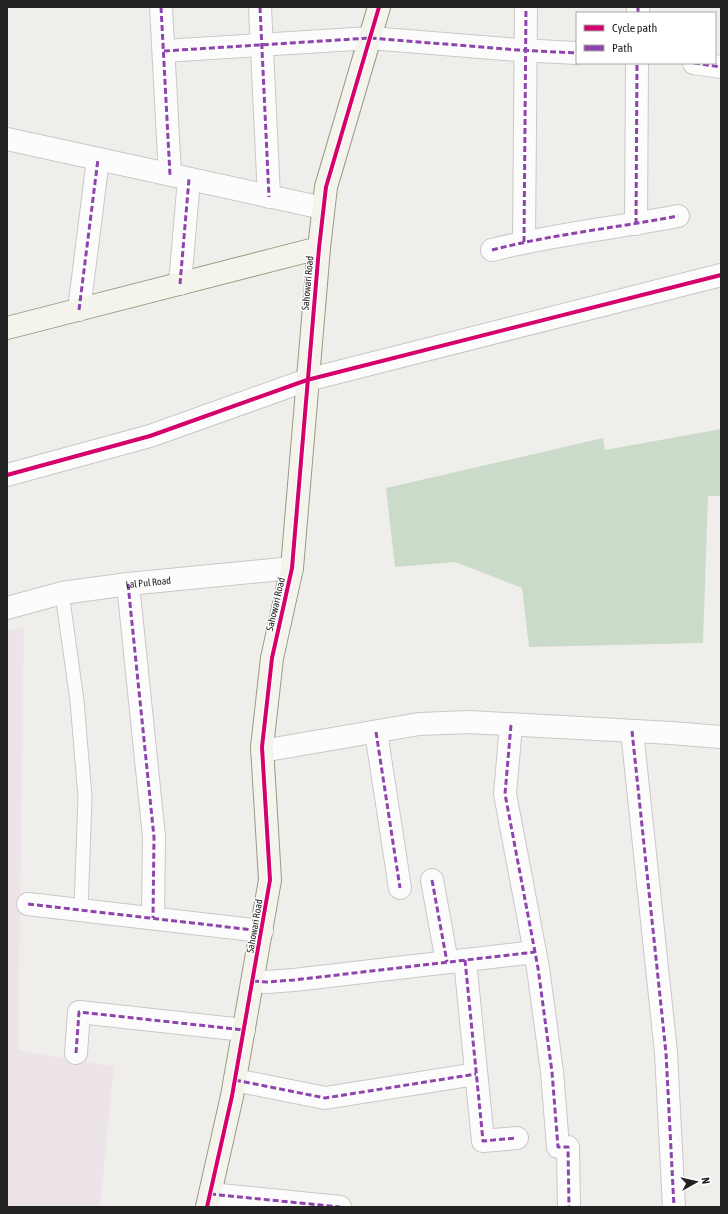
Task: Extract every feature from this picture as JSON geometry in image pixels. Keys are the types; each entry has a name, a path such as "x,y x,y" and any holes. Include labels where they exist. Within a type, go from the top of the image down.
{"street":[{"path":"162,7 164,51 179,177 180,284"},
{"path":"260,7 270,197"},
{"name":"Sahowari Road","path":"208,1200 235,1080 270,880 262,751 272,658 292,568 318,248 326,187 379,7"},
{"path":"524,242 526,7"},
{"path":"164,51 370,38 526,51 576,53"},
{"path":"636,224 637,64"},
{"path":"701,64 721,67"},
{"path":"7,139 323,208"},
{"path":"79,310 98,159"},
{"path":"492,250 524,242 678,216"},
{"path":"7,328 318,248"},
{"path":"7,475 150,436 307,380 721,275"},
{"name":"Lal Pul Road","path":"7,608 62,593 128,584 292,568"},
{"path":"128,584 154,837 153,918"},
{"path":"262,751 419,724 469,722 721,737"},
{"path":"511,725 504,794 535,952 552,1072 558,1147 568,1148 569,1207"},
{"path":"632,731 666,1053 674,1207"},
{"path":"376,732 400,888"},
{"path":"432,880 456,961 476,1074 483,1140 517,1138"},
{"path":"28,904 262,930"},
{"path":"253,980 267,982 294,980 535,952"},
{"path":"76,1053 79,1012 244,1030"},
{"path":"235,1080 325,1098 476,1074"},
{"path":"208,1200 340,1207"}],"lane":[{"path":"62,593 77,701 85,797 81,910"}],"shaded area":[{"path":"24,627 18,1050 114,1066 100,1207 7,1207 7,631"}],"green space":[{"path":"721,429 721,496 708,496 703,643 529,647 522,588 455,562 395,567 386,488 603,438 605,450"}],"marked path":[{"path":"161,7 170,175"},
{"path":"260,7 269,197"},
{"path":"524,242 526,7"},
{"path":"638,7 638,12"},
{"path":"164,51 370,38 518,50 576,53"},
{"path":"636,224 637,64"},
{"path":"701,64 721,67"},
{"path":"79,310 98,159"},
{"path":"180,284 189,179"},
{"path":"492,250 561,235 678,216"},
{"path":"128,584 154,837 153,918"},
{"path":"511,725 505,794 538,968 552,1072 558,1147 568,1147 569,1207"},
{"path":"632,731 666,1053 674,1207"},
{"path":"376,732 400,888"},
{"path":"432,880 447,962"},
{"path":"28,904 262,931"},
{"path":"253,981 267,982 294,980 535,952"},
{"path":"465,960 483,1141 517,1138"},
{"path":"76,1053 79,1012 244,1030"},
{"path":"235,1080 325,1098 476,1074"},
{"path":"210,1194 340,1207"}],"cycle path":[{"path":"207,1207 232,1096 270,880 262,747 272,658 292,568 319,248 326,187 379,7"},
{"path":"7,475 150,436 307,380 721,275"}]}
